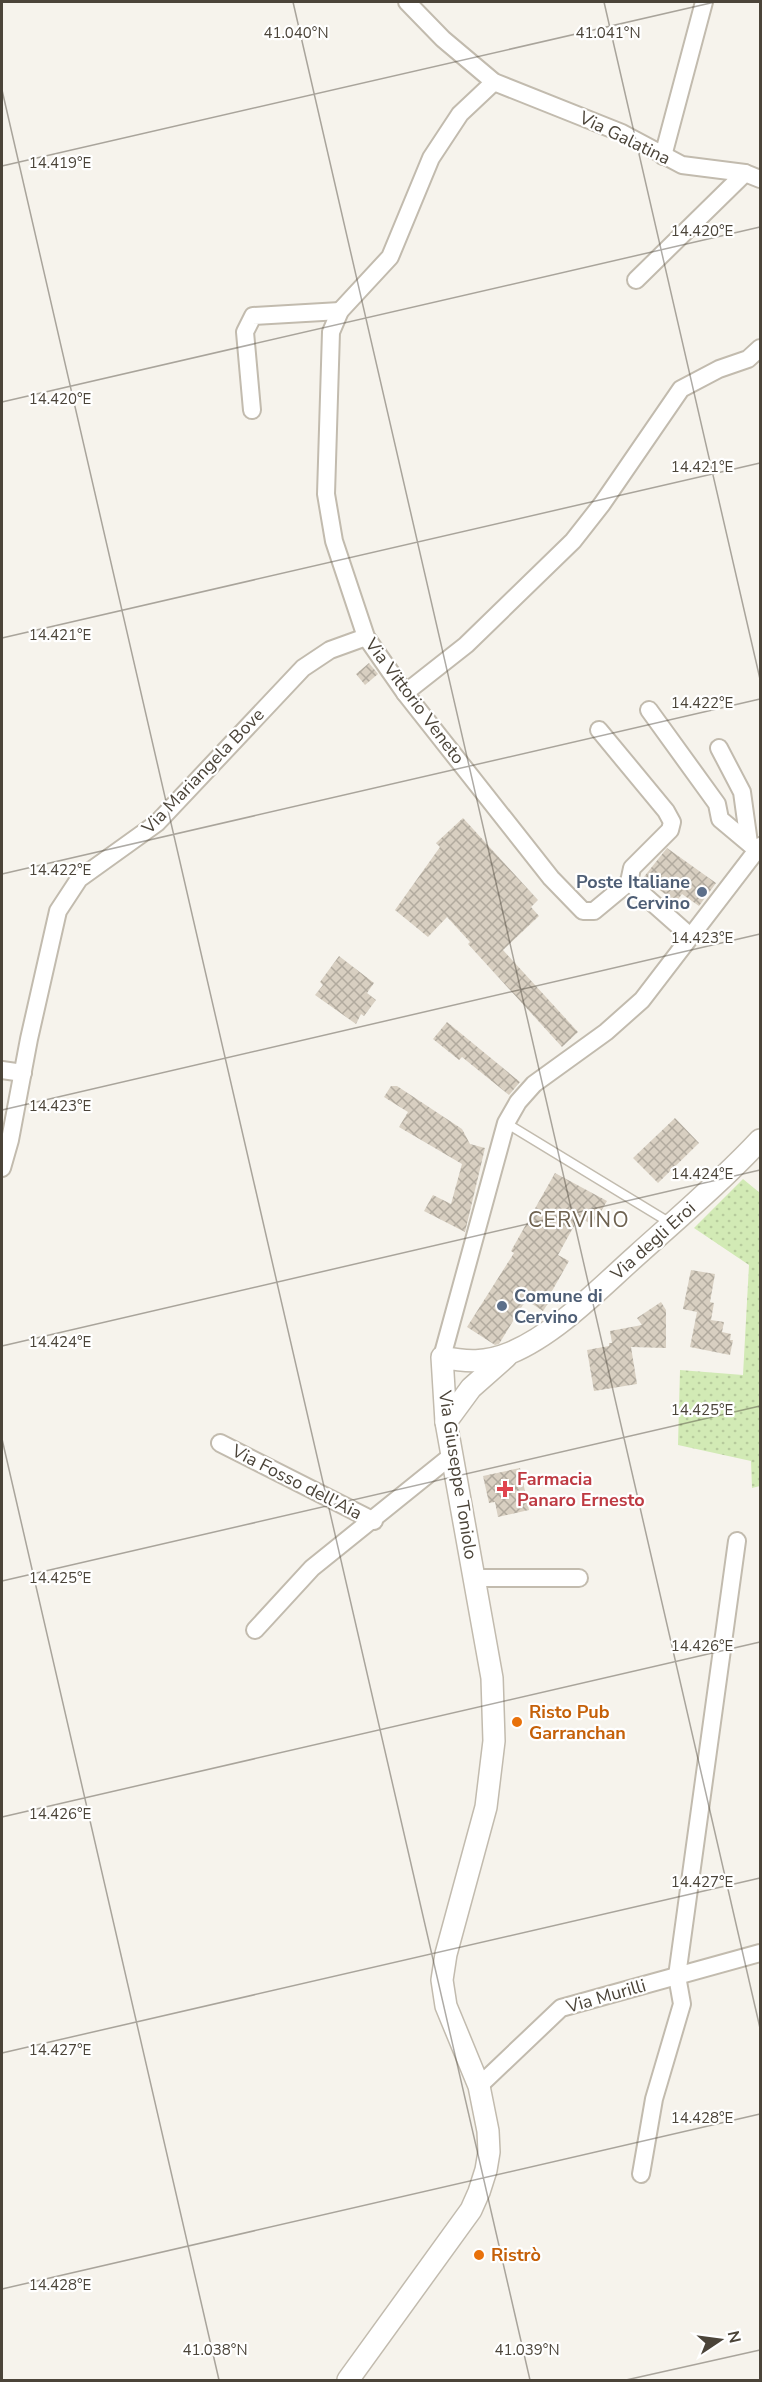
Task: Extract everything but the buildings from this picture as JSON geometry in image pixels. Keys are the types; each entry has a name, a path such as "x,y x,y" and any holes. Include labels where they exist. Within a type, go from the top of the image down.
{"street":[{"name":"Via Galatina","path":"407,2 443,39 494,82 622,133 682,165 753,176"},
{"path":"663,156 704,2"},
{"name":"Via Vittorio Veneto","path":"494,82 460,114 431,158 390,257 340,311 331,332 326,494 334,541 366,637 405,693 551,879 583,911 594,911 629,882"},
{"path":"636,280 753,176"},
{"path":"252,411 245,332 253,316 340,311"},
{"path":"405,693 466,645 573,541 602,504 681,388 719,369 748,359 760,348"},
{"name":"Via Mariangela Bove","path":"2,1168 10,1140 58,911 79,879 157,823 303,668 330,650 366,637"},
{"path":"649,710 717,804 720,819 756,846"},
{"path":"599,730 666,811 672,822 670,830 632,868 629,882 690,936"},
{"path":"719,748 742,792 756,846"},
{"name":"Via Giuseppe Toniolo","path":"348,2380 471,2210 480,2192 489,2152 488,2131 479,2086 446,2006 442,1980 446,1954 486,1807 494,1740 492,1678 451,1456 446,1422 442,1357 506,1123 518,1102 534,1084 606,1032 642,1000 756,846"},
{"path":"2,1070 23,1073"},
{"name":"Via degli Eroi","path":"442,1357 481,1362 510,1353 543,1335 582,1304 733,1170 760,1140"},
{"name":"Via degli Eroi","path":"446,1422 471,1388 510,1353"},
{"name":"Via Fosso dell'Aia","path":"220,1443 374,1521"},
{"name":"Via Fosso dell'Aia","path":"255,1630 312,1568 374,1521 451,1456"},
{"path":"641,2174 654,2099 682,2004 677,1976 737,1540"},
{"path":"473,1578 579,1578"},
{"name":"Via Murilli","path":"479,2086 561,2008 760,1953"}],"lane":[{"path":"506,1123 672,1224"}],"green space":[{"path":"743,1179 760,1193 760,1486 752,1488 751,1461 678,1445 680,1370 743,1375 749,1265 694,1228"}],"place":[{"name":"Poste Italiane Cervino","path":"702,892"},
{"name":"Comune di Cervino","path":"502,1306"},
{"name":"Farmacia Panaro Ernesto","path":"505,1489"},
{"name":"Risto Pub Garranchan","path":"517,1722"},
{"name":"Ristrò","path":"479,2255"}],"district":[{"name":"CERVINO","path":"579,1220"}]}
